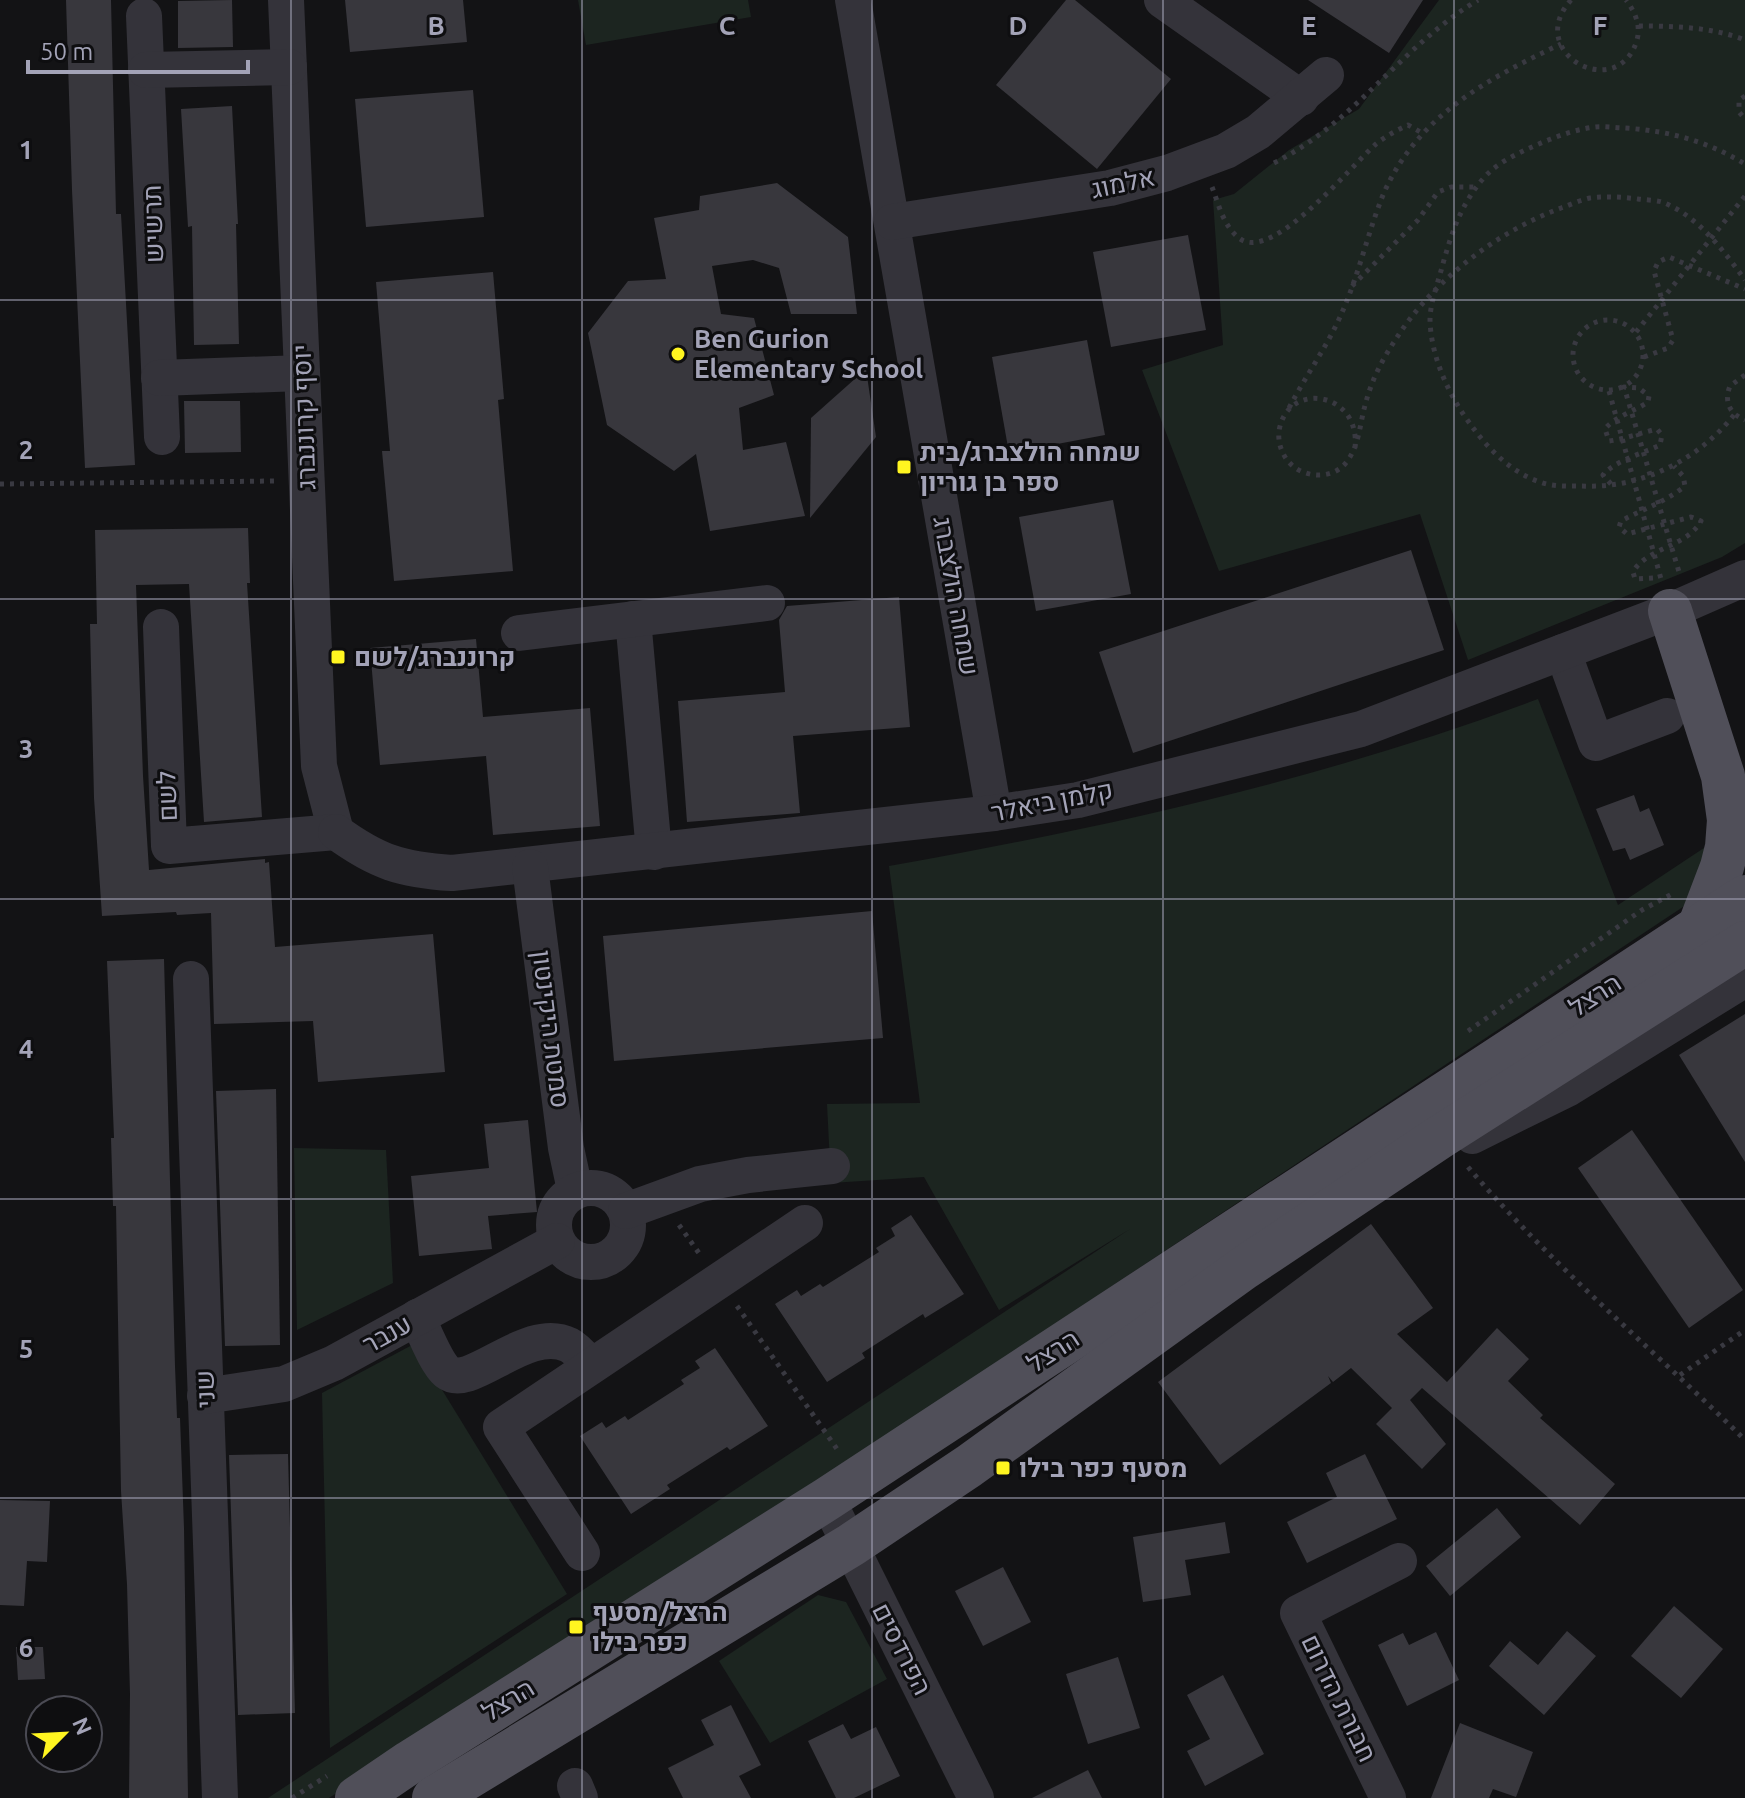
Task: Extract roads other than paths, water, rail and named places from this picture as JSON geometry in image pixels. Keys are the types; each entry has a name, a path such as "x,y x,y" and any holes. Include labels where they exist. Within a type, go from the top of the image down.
{"main road":[{"path":"1680,588 1738,778 1727,847 1698,930"},
{"name":"הרצל","path":"357,1798 827,1499 1745,897"},
{"name":"הרצל","path":"434,1798 851,1545 1045,1412 1200,1298 1745,943"}],"street":[{"name":"יוסף קרוננברג","path":"286,0 319,766 336,832"},
{"name":"שמחה הולצברג","path":"853,0 994,813"},
{"name":"אלמוג","path":"892,222 1110,188 1167,173 1208,177 1226,151 1258,132 1313,86 1162,0"},
{"name":"תרשיש","path":"144,16 162,437"},
{"path":"146,70 289,67"},
{"path":"159,378 302,373"},
{"name":"קלמן ביאלר","path":"336,832 364,853 405,868 452,873 530,867 994,813 1078,800 1361,729 1563,652 1680,588 1745,578"},
{"path":"519,633 767,603"},
{"path":"633,619 654,852"},
{"name":"לשם","path":"161,627 169,846 336,832"},
{"path":"1563,652 1596,743 1667,716"},
{"name":"סמטת היקינטון","path":"530,867 566,1148 575,1190"},
{"name":"שני","path":"191,979 220,1798"},
{"path":"1433,1149 1493,1127 1569,1088 1745,979"},
{"path":"626,1211 700,1184 748,1175 832,1166"},
{"path":"599,1188 619,1201 626,1211 626,1236 612,1256 600,1261 578,1260 570,1256 557,1241 554,1218 558,1206 575,1190 599,1188"},
{"path":"582,1553 501,1427 805,1223"},
{"name":"ענבר","path":"205,1396 284,1384 334,1363 557,1241"},
{"path":"417,1317 445,1371 452,1375 470,1373 523,1345 546,1340 572,1346 591,1366"},
{"name":"הפרדסים","path":"827,1499 976,1798"},
{"name":"חבורת הדרום","path":"1388,1798 1298,1613 1399,1561"}],"place":[{"name":"Ben Gurion Elementary School","path":"678,354"},
{"name":"שמחה הולצברג/בית ספר בן גוריון","path":"904,467"},
{"name":"קרוננברג/לשם","path":"338,657"},
{"name":"מסעף כפר בילו","path":"1003,1468"},
{"name":"הרצל/מסעף כפר בילו","path":"576,1627"}]}
